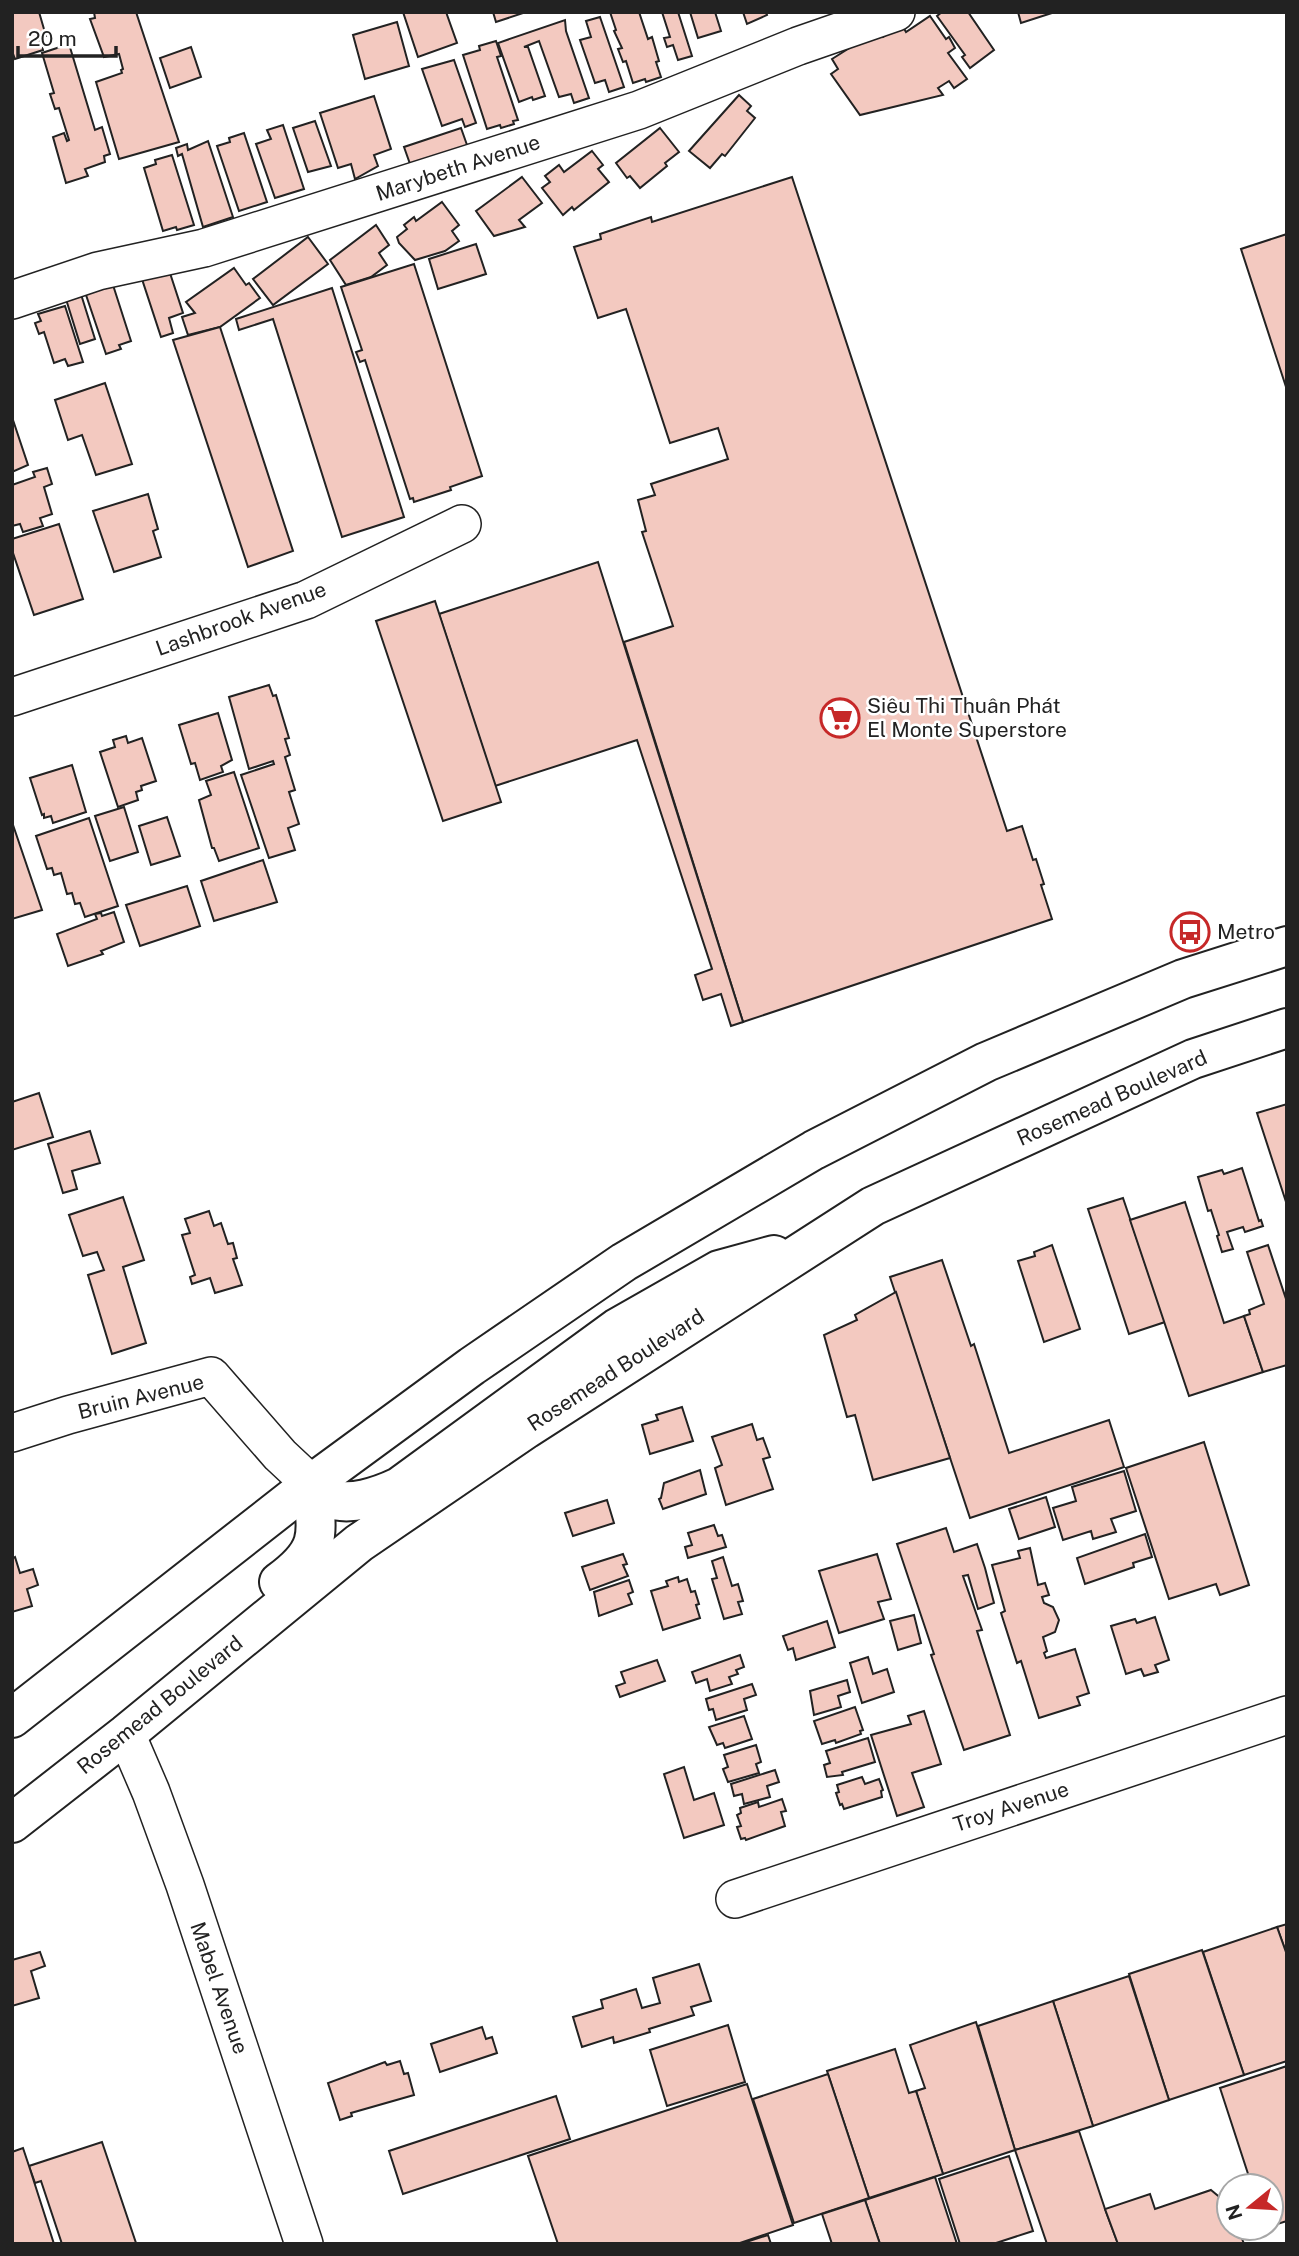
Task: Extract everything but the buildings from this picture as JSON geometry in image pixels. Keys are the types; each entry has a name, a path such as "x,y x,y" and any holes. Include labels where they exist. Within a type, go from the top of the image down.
{"main road":[{"path":"12,1718 311,1484 472,1366 624,1262 814,1150 986,1062 1183,979 1287,946"},
{"name":"Rosemead Boulevard","path":"12,1823 126,1734 359,1543 526,1429 799,1252 873,1206 1193,1059 1287,1028"},
{"path":"311,1484 328,1498 344,1502 384,1494 399,1488 617,1328 719,1270 765,1256 799,1252"},
{"path":"126,1734 127,1710 143,1687 167,1665 298,1569 312,1551 317,1526 311,1484"}],"street":[{"name":"Marybeth Avenue","path":"12,300 98,271 204,248 639,110 799,46 896,12"},
{"name":"Lashbrook Avenue","path":"12,697 306,600 462,524"},
{"name":"Bruin Avenue","path":"12,1433 211,1376 280,1455 311,1484"},
{"name":"Troy Avenue","path":"735,1899 1287,1715"},
{"name":"Mabel Avenue","path":"126,1734 151,1792 184,1885 304,2244"}],"place":[{"name":"Siêu Thi Thuân Phát El Monte Superstore","path":"840,718"},
{"name":"Metro","path":"1190,932"}]}
